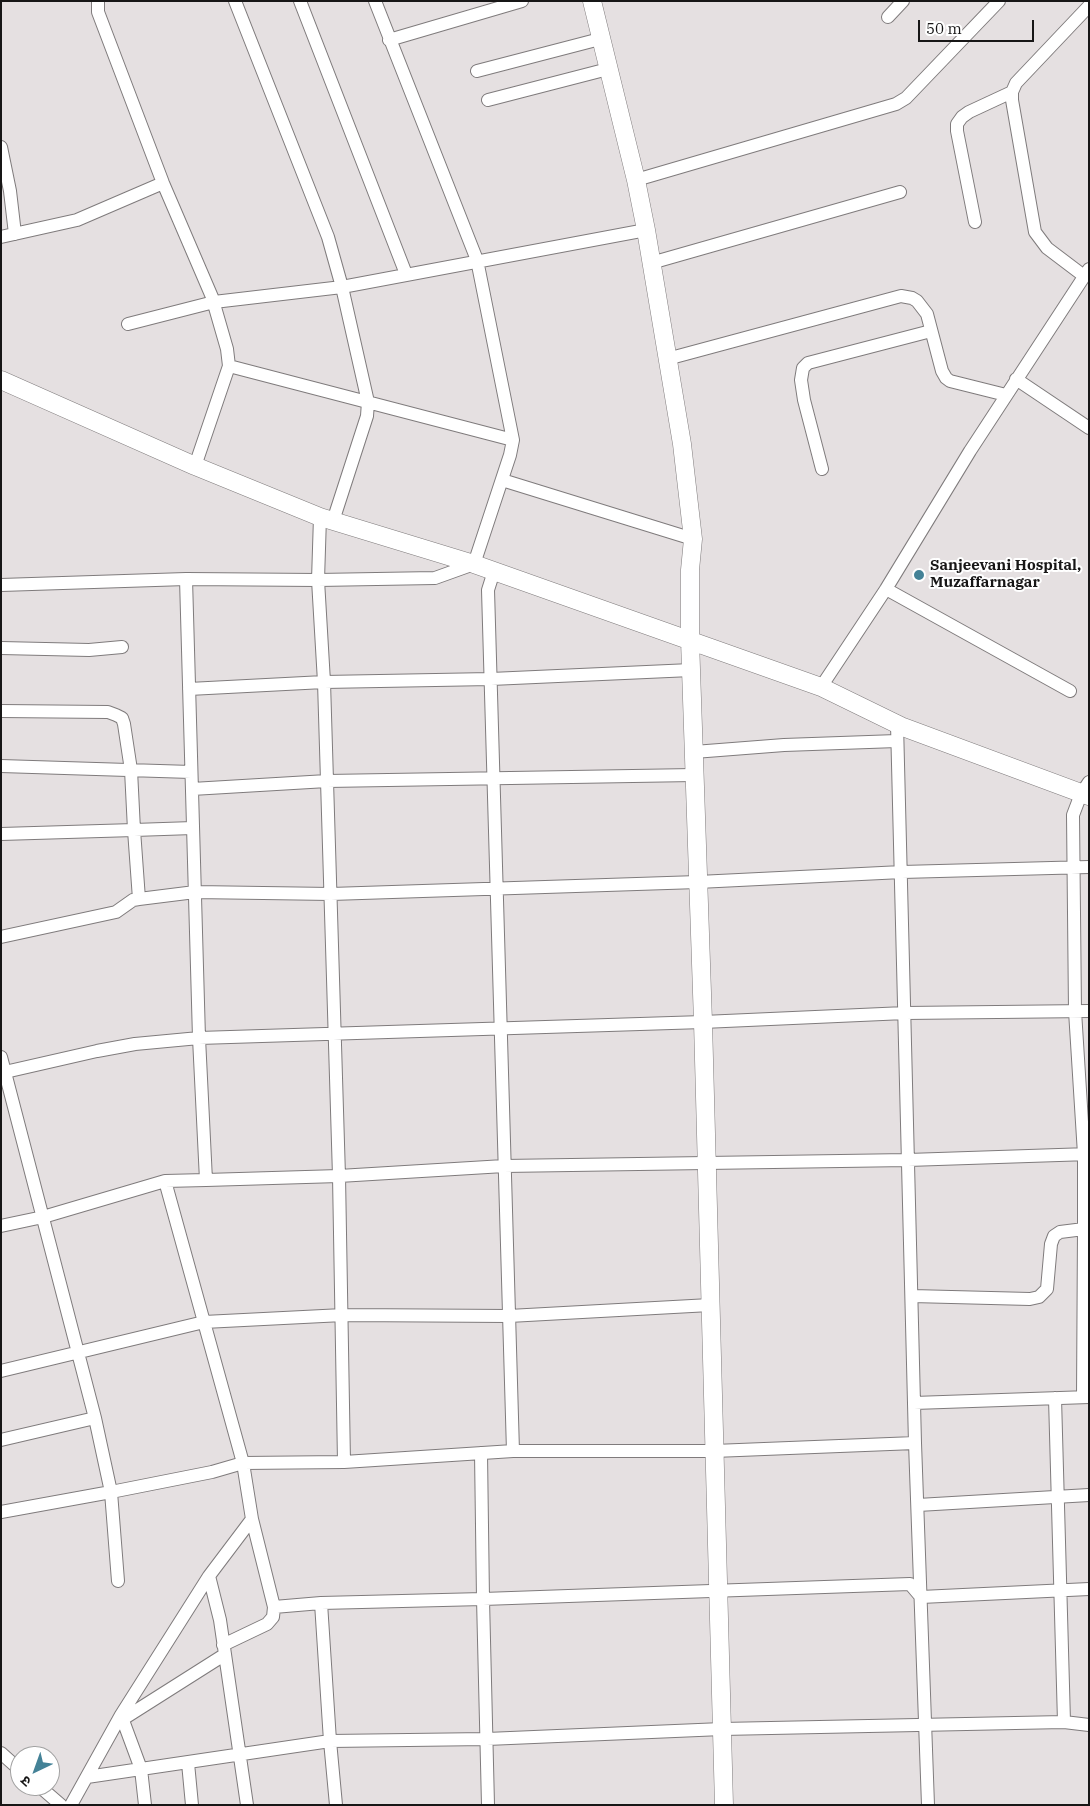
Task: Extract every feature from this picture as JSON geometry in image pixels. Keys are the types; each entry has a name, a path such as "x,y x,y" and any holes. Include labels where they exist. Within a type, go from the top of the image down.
{"street":[{"path":"98,1 98,12 163,183 214,302 227,349 229,366 195,466"},
{"path":"235,1 328,238 342,287 368,402 367,416 326,519 318,580 324,682 335,1034 344,1462"},
{"path":"300,1 406,274"},
{"path":"375,1 477,260 513,440 510,455 474,564"},
{"path":"390,40 522,1"},
{"path":"592,1 636,180 646,230 682,444 692,539 690,640 703,1022 724,1805"},
{"path":"888,17 903,1"},
{"path":"636,180 896,104 906,98 999,1"},
{"path":"821,688 886,589 970,451 1086,273 1047,248 1035,232 1012,92 1016,84 1089,6"},
{"path":"478,71 600,39"},
{"path":"488,100 608,69"},
{"path":"975,222 957,124 969,112 1012,92"},
{"path":"1,147 10,191 15,234"},
{"path":"1,237 77,220 163,183"},
{"path":"651,263 900,192"},
{"path":"128,324 214,302 342,287 477,260 646,230"},
{"path":"667,359 901,296 912,298 927,314 942,372 946,378 1006,395"},
{"path":"822,469 804,400 801,380 804,368 808,363 931,331"},
{"path":"229,366 513,440"},
{"path":"1016,379 1089,428"},
{"path":"3,386 326,519 474,564 821,688 897,733 1086,791 1073,815 1076,1011 1086,1154 1084,1229 1086,1397 914,1403"},
{"path":"502,480 692,539"},
{"path":"1,585 186,579 318,580 435,578 474,564"},
{"path":"494,571 488,590 513,1451"},
{"path":"186,579 199,1038 206,1180"},
{"path":"886,589 1070,691"},
{"path":"1,648 89,650 122,647"},
{"path":"189,689 324,682 491,679 691,670"},
{"path":"1,711 108,712 122,718 131,770 139,899"},
{"path":"694,752 897,733"},
{"path":"897,733 914,1403 928,1805"},
{"path":"1,766 191,772"},
{"path":"192,789 327,781 694,775"},
{"path":"1,834 193,828"},
{"path":"1,937 116,912 128,903 139,899 195,892 330,894 698,882 902,872 1089,867"},
{"path":"3,1073 106,1049 135,1044 199,1038 703,1022 905,1013 1089,1011"},
{"path":"1,1057 3,1073 43,1217 95,1418 111,1492 118,1581"},
{"path":"1,1226 43,1217 165,1181 339,1176 504,1166 908,1160 1086,1154"},
{"path":"122,1717 267,1624 274,1617 274,1607 252,1519 243,1463 165,1181"},
{"path":"912,1296 1030,1299 1039,1297 1047,1289 1051,1244 1054,1236 1060,1232 1084,1229"},
{"path":"1,1371 204,1322 342,1315 509,1316 710,1306"},
{"path":"1055,1398 1064,1722"},
{"path":"1,1440 95,1418"},
{"path":"1,1512 212,1472 243,1463 344,1462 513,1451 714,1451 916,1443"},
{"path":"480,1453 488,1805"},
{"path":"918,1505 1089,1495"},
{"path":"71,1805 122,1717 209,1576 252,1519"},
{"path":"209,1576 220,1620 246,1805"},
{"path":"274,1607 321,1603 482,1600 910,1584 921,1597"},
{"path":"921,1597 1089,1588"},
{"path":"321,1603 336,1805"},
{"path":"122,1717 141,1769 145,1805"},
{"path":"88,1777 330,1742 487,1739 722,1729 1064,1722 1089,1725"},
{"path":"188,1763 192,1805"},
{"path":"51,1796 61,1805"}],"place":[{"name":"Sanjeevani Hospital, Muzaffarnagar","path":"919,575"}]}
